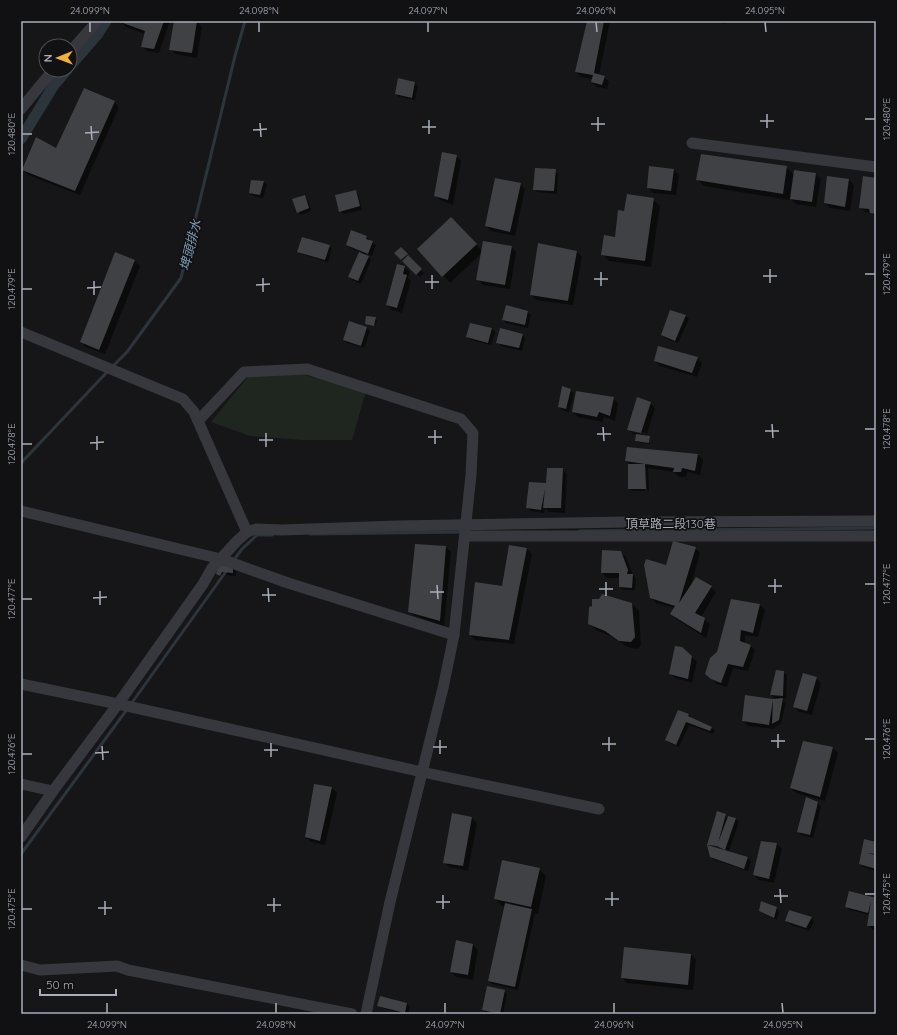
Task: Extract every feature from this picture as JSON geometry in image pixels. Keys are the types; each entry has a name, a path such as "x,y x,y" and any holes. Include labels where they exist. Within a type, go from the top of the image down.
{"street":[{"path":"78,43 96,21"},
{"path":"21,108 46,78"},
{"path":"692,142 876,167"},
{"path":"21,332 183,399 194,412 246,532"},
{"path":"198,421 244,372 306,369 462,419 473,433 471,474 454,635 443,688 390,902 366,1014"},
{"path":"21,511 221,559 288,583 454,635"},
{"path":"21,837 53,791 118,704 203,584 212,568 246,532 256,529 282,530 397,526 465,531 625,522 876,521"},
{"name":"頂草路二段130巷","path":"465,531 876,536"},
{"path":"21,684 118,704 422,772 599,809"},
{"path":"21,784 53,791"},
{"path":"21,965 40,970 117,966 128,970 352,1014"}],"shaded area":[{"path":"293,372 366,391 352,440 302,440 250,436 211,422 251,373"}],"building":[{"path":"120,21 164,21 154,49 141,47 145,31"},
{"path":"174,21 197,21 192,53 169,50"},
{"path":"587,21 604,21 594,73 605,76 602,85 591,82 593,75 575,72"},
{"path":"398,78 415,82 412,98 395,94"},
{"path":"84,88 115,101 75,191 22,170 36,137 56,148"},
{"path":"442,152 457,155 448,200 434,196"},
{"path":"701,154 787,166 783,194 696,180"},
{"path":"649,166 674,169 671,191 647,188"},
{"path":"535,168 556,169 554,191 533,190"},
{"path":"794,170 816,173 812,202 790,199"},
{"path":"827,176 849,179 845,207 824,203"},
{"path":"863,176 876,178 876,214 870,213 869,209 859,208"},
{"path":"495,178 521,183 510,232 485,226"},
{"path":"251,180 264,181 260,195 249,193"},
{"path":"356,190 360,206 339,212 335,195"},
{"path":"627,194 654,198 645,261 601,255 604,235 615,237 618,210 624,211"},
{"path":"305,195 309,208 297,213 292,199"},
{"path":"451,217 477,244 442,277 417,249"},
{"path":"351,230 367,236 366,239 373,241 368,254 346,245"},
{"path":"302,237 330,245 325,260 297,252"},
{"path":"483,241 512,246 505,285 476,280"},
{"path":"538,243 577,251 568,301 530,295"},
{"path":"401,247 408,254 401,260 394,253"},
{"path":"115,252 135,260 99,350 80,342"},
{"path":"359,252 369,256 358,281 348,277"},
{"path":"408,255 422,269 416,275 402,261"},
{"path":"397,264 405,266 403,274 407,275 397,308 386,305"},
{"path":"506,305 528,311 525,325 502,320"},
{"path":"670,310 686,315 675,341 661,335"},
{"path":"366,316 376,317 374,326 365,324"},
{"path":"349,321 367,327 361,346 343,340"},
{"path":"470,323 492,328 488,343 466,337"},
{"path":"500,328 523,334 519,348 496,343"},
{"path":"658,346 698,357 692,373 654,361"},
{"path":"562,386 571,389 566,409 558,407"},
{"path":"576,391 614,397 610,416 599,412 597,417 572,412"},
{"path":"637,397 651,402 641,433 627,430"},
{"path":"636,434 650,436 649,443 635,441"},
{"path":"627,447 698,454 695,471 682,468 681,472 673,472 674,468 625,461"},
{"path":"628,464 645,464 646,489 628,489"},
{"path":"547,468 563,468 561,508 543,508 545,489 541,510 526,508 529,482 546,483"},
{"path":"673,541 696,547 679,603 696,577 712,586 695,613 705,618 701,633 670,614 675,606 650,598 644,565 646,559 666,565"},
{"path":"415,544 446,546 440,621 408,612"},
{"path":"509,545 527,548 509,640 469,635 475,582 502,586"},
{"path":"602,550 621,551 628,570 627,574 633,574 632,588 619,587 619,573 601,573"},
{"path":"218,565 233,566 233,573 222,572 220,576 216,574"},
{"path":"602,594 632,603 635,637 631,642 619,641 605,631 588,624 589,607 592,606 592,599 599,599"},
{"path":"731,599 760,604 753,633 741,630 740,641 751,645 743,667 728,664 721,683 711,679 705,674 710,658 717,652"},
{"path":"675,646 682,647 692,656 688,679 669,674"},
{"path":"776,670 784,671 783,696 770,695"},
{"path":"803,673 817,677 807,711 793,707"},
{"path":"745,695 773,699 783,698 779,720 772,724 773,700 769,725 742,721"},
{"path":"678,710 689,714 688,716 712,727 710,731 686,722 676,745 665,740"},
{"path":"803,741 833,747 820,797 790,788"},
{"path":"314,784 332,787 320,841 305,837"},
{"path":"806,797 818,802 810,835 797,832"},
{"path":"717,811 726,814 718,843 728,816 736,818 725,850 717,846 707,845"},
{"path":"452,813 472,817 463,866 443,863"},
{"path":"864,839 876,842 876,854 867,853 876,855 876,869 859,864"},
{"path":"761,841 777,843 769,879 753,875"},
{"path":"707,845 748,857 744,869 710,857"},
{"path":"502,860 540,868 531,907 494,899"},
{"path":"849,891 876,898 876,926 867,926 871,901 868,913 845,907"},
{"path":"761,901 777,907 774,918 759,911"},
{"path":"505,903 532,909 515,987 488,981"},
{"path":"789,910 812,917 806,928 785,921"},
{"path":"456,940 473,944 468,975 450,972"},
{"path":"624,947 691,954 688,985 621,978"},
{"path":"487,986 505,990 500,1014 482,1010"},
{"path":"380,996 407,1003 405,1013 377,1006"}],"waterway":[{"path":"78,57 97,35 106,21"},
{"name":"埤頭排水","path":"112,367 127,352 181,278 235,56 245,21"},
{"path":"21,139 54,85 60,78"},
{"name":"埤頭排水","path":"21,463 108,371"},
{"path":"580,531 876,528"},
{"path":"310,534 462,532"},
{"path":"233,561 242,549 257,535 272,535"},
{"path":"131,704 227,570"},
{"path":"21,854 128,708"}]}
